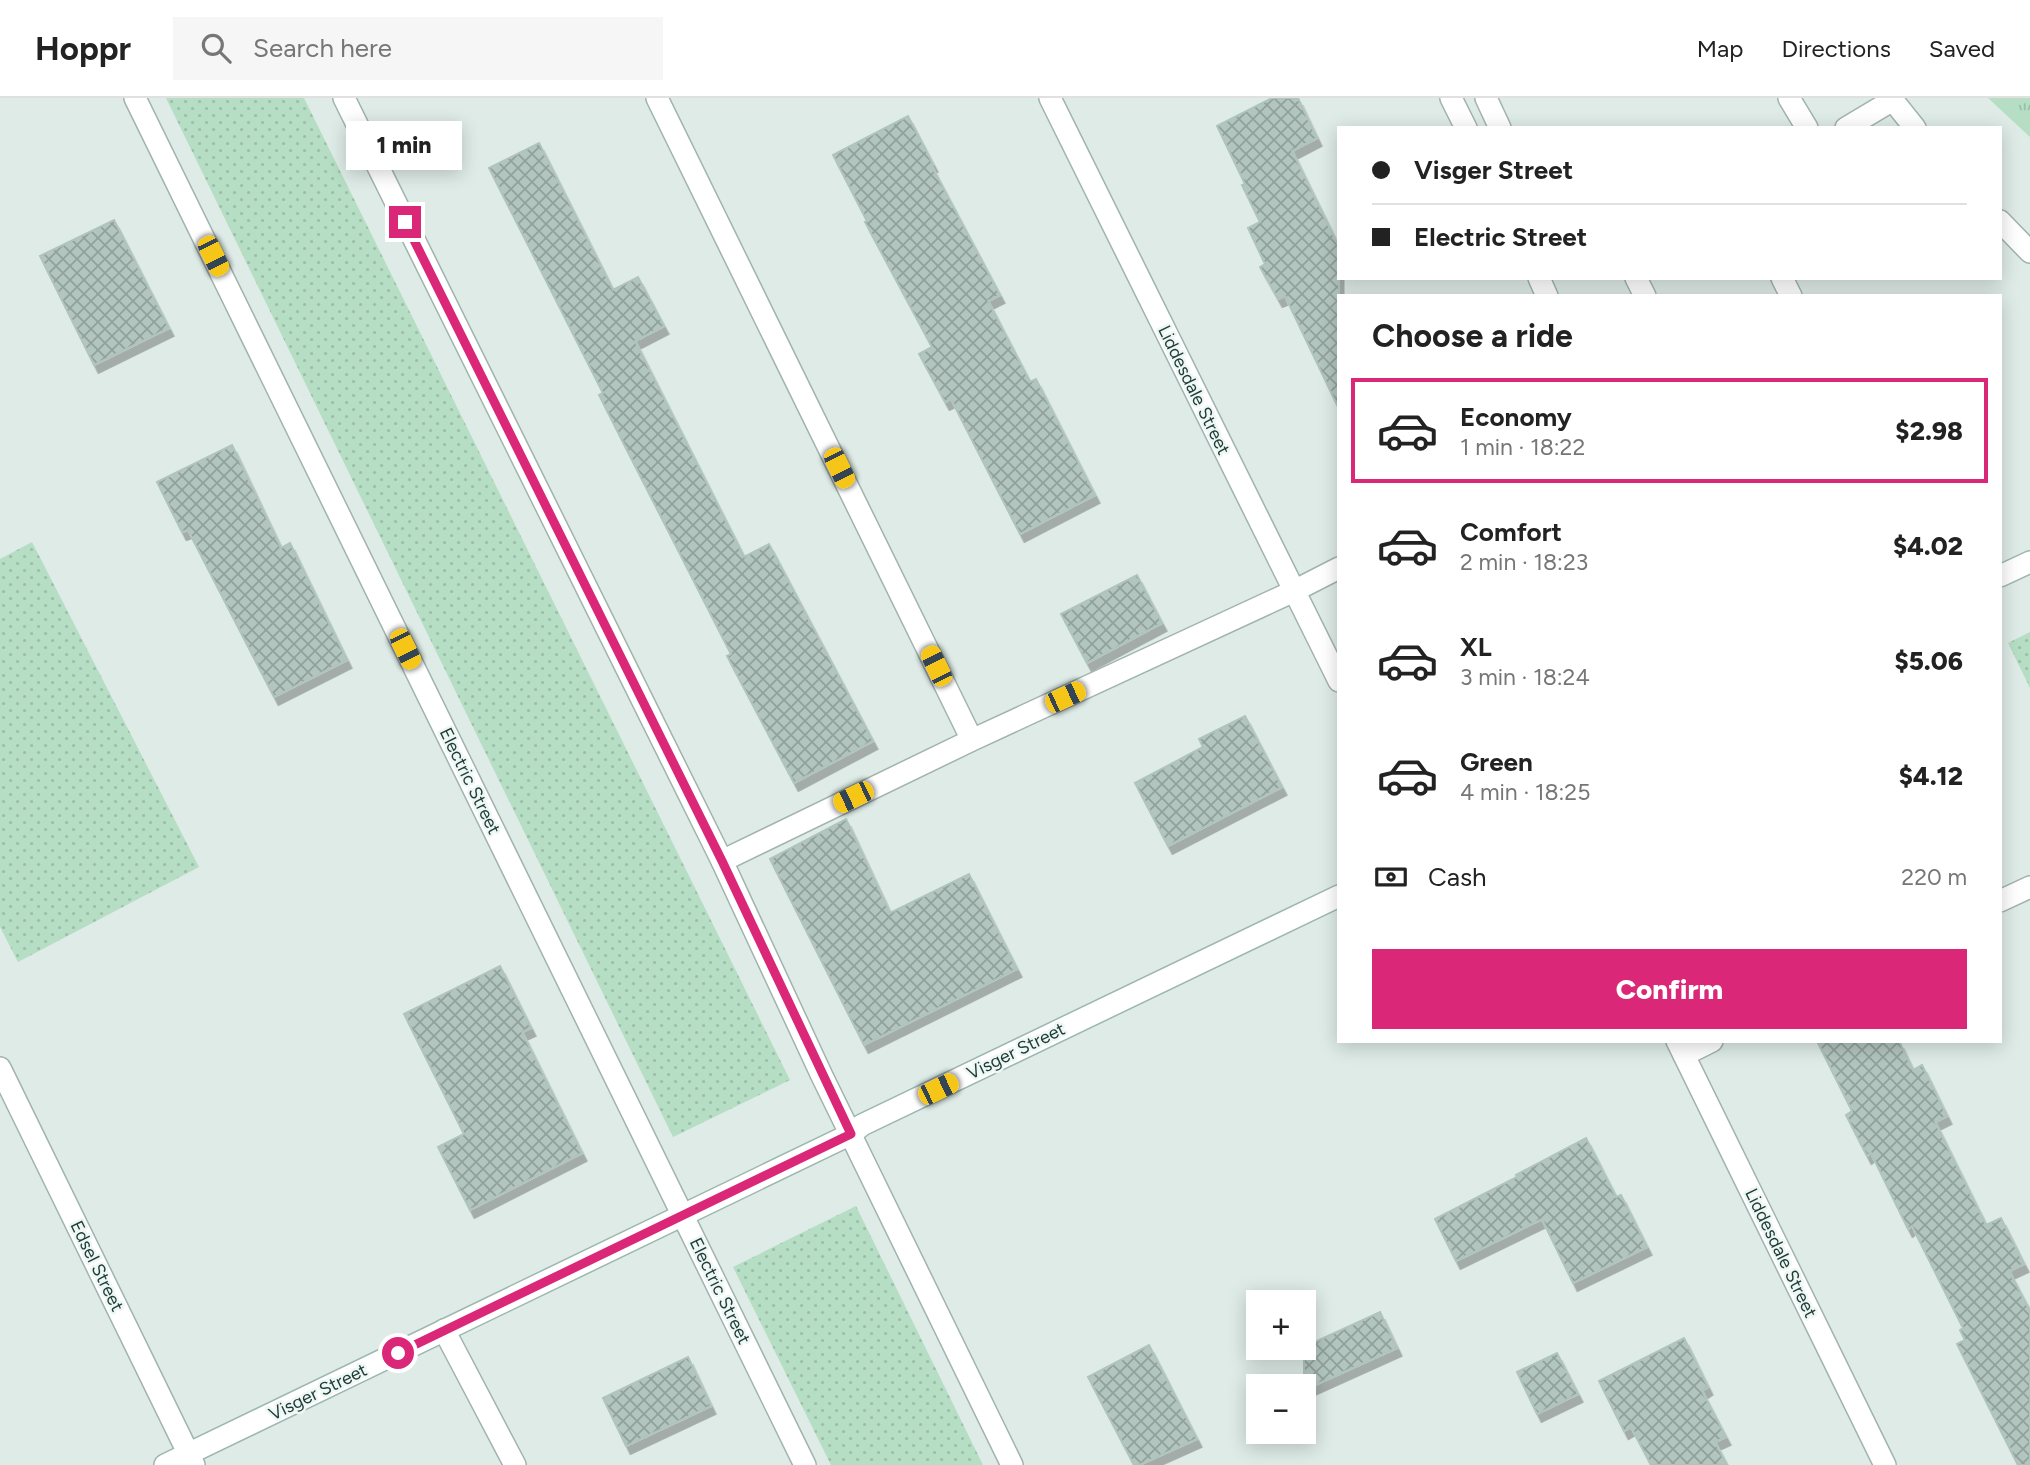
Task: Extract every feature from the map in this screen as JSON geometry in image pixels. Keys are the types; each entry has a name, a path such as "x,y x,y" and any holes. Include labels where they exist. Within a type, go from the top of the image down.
{"street":[{"name":"Electric Street","path":"135,98 805,1465"},
{"path":"344,98 722,861 1012,1465"},
{"path":"657,98 972,740"},
{"name":"Liddesdale Street","path":"1051,98 1337,677"},
{"path":"1451,98 1465,126"},
{"path":"1486,98 1499,126"},
{"path":"1788,98 1806,126"},
{"path":"1849,126 1892,99 1913,126"},
{"path":"2002,222 2030,251"},
{"path":"2002,575 2030,562"},
{"path":"722,861 972,740 1337,570"},
{"path":"2002,900 2030,887"},
{"name":"Visger Street","path":"165,1465 192,1459 444,1331 851,1134 862,1125 1337,897"},
{"path":"1681,1048 1703,1043"},
{"name":"Liddesdale Street","path":"1681,1048 1885,1465"},
{"name":"Edsel Street","path":"0,1068 192,1459"},
{"path":"444,1331 515,1465"}],"green space":[{"path":"166,98 304,98 790,1080 673,1137"},
{"path":"1988,98 2030,98 2030,137"},
{"path":"32,542 199,867 18,962 0,927 0,559"},
{"path":"2030,632 2030,688 2008,643"},
{"path":"856,1206 983,1465 831,1465 733,1267"}],"building":[{"path":"1272,98 1298,98 1317,138 1292,151 1337,243 1337,405 1285,296 1278,299 1260,267 1265,264 1248,228 1260,222 1217,126"},
{"path":"908,116 1000,295 988,301 1030,382 1036,379 1095,495 1020,534 951,399 945,402 919,354 932,347 865,222 867,221 833,155"},
{"path":"539,143 613,290 638,277 664,326 635,341 744,557 769,544 873,741 794,783 727,656 731,654 599,395 603,393 489,168"},
{"path":"114,220 169,328 94,365 40,256"},
{"path":"232,445 281,548 290,543 347,660 274,697 188,530 182,532 157,482"},
{"path":"1137,575 1162,623 1087,663 1061,614"},
{"path":"1245,716 1282,787 1168,846 1135,783 1203,747 1199,739"},
{"path":"846,819 890,913 969,874 1017,969 864,1045 770,859"},
{"path":"500,966 531,1028 522,1032 582,1153 470,1210 438,1147 464,1134 404,1014"},
{"path":"1818,1043 1900,1043 1913,1070 1922,1065 1947,1116 1935,1122 1986,1225 2001,1218 2024,1264 2009,1271 2030,1311 2030,1465 2018,1465 1957,1344 1965,1340 1960,1330 1963,1328 1912,1226 1908,1229 1871,1153 1867,1156 1846,1115 1852,1111"},
{"path":"1586,1138 1616,1197 1621,1195 1647,1247 1573,1283 1542,1219 1456,1261 1435,1219"},
{"path":"1380,1312 1397,1348 1316,1385 1316,1374 1304,1374 1304,1360 1316,1360 1316,1341"},
{"path":"1684,1338 1708,1387 1702,1391 1726,1437 1715,1442 1727,1465 1651,1465 1631,1427 1624,1431 1599,1381"},
{"path":"1149,1345 1197,1439 1134,1465 1088,1377"},
{"path":"1557,1353 1578,1394 1537,1414 1517,1372"},
{"path":"688,1357 711,1406 626,1446 603,1398"}],"route":[{"path":"398,1353 851,1134 722,861 405,222"}]}
